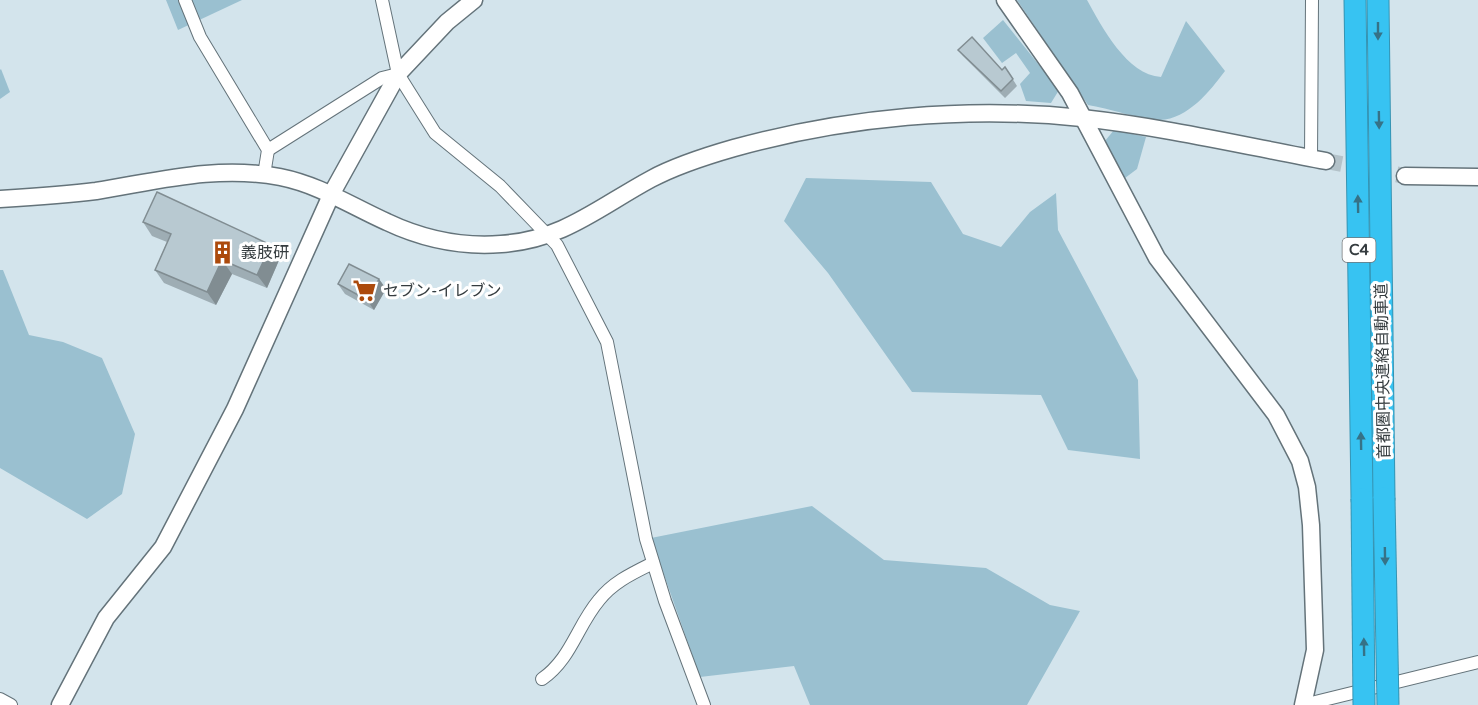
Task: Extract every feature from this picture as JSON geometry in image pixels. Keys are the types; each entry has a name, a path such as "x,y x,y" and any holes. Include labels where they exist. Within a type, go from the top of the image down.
{"highway":[{"name":"首都圏中央連絡自動車道","path":"1355,0 1364,705"},
{"name":"首都圏中央連絡自動車道","path":"1378,0 1388,705"}],"street":[{"path":"185,0 200,37 268,150 264,175"},
{"path":"382,0 398,74 435,133 500,186 546,237 557,244 607,342 653,563 704,705"},
{"path":"60,705 106,618 163,547 235,409 332,193 398,74 447,22 474,0"},
{"path":"1005,0 1070,93 1157,258 1276,416 1300,461 1307,488 1311,525 1315,650 1303,705 1478,662"},
{"path":"0,199 90,192 209,172 264,175 299,182 332,193 388,223 450,242 503,244 546,237 582,221 668,171 738,147 856,123 931,115 978,113 1083,118 1319,160 1312,0"},
{"path":"268,150 382,78 398,74"},
{"path":"1405,176 1478,177"},
{"path":"542,679 554,671 567,655 598,600 617,582 653,563"},
{"path":"0,699 11,705"}],"shaded area":[{"path":"166,0 242,0 178,30"},
{"path":"1017,0 1087,0 1108,36 1127,59 1137,68 1161,77 1186,21 1225,71 1197,103 1180,115 1170,118 1153,119 1088,105"},
{"path":"1003,20 1059,90 1051,103 1026,101 1020,84 1030,73 1016,53 1002,63 983,38"},
{"path":"0,70 10,92 0,99"},
{"path":"1114,130 1146,137 1137,169 1125,178 1105,141"},
{"path":"806,178 931,182 963,234 1001,247 1030,212 1056,193 1058,230 1138,380 1140,459 1068,450 1041,395 912,392 828,273 784,221"},
{"path":"0,270 3,270 29,335 63,342 102,358 135,434 122,494 87,519 0,468"},
{"path":"812,506 884,560 986,568 1050,605 1080,611 1027,705 810,705 794,666 700,677 651,538"}],"building":[{"path":"972,37 1002,70 1005,67 1013,79 1001,91 958,50"},
{"name":"義肢研","path":"157,192 271,245 257,275 222,260 207,292 155,270 171,234 143,222"},
{"path":"349,264 379,279 367,300 338,284"}],"tunnel":[{"path":"1326,161 1405,176"}],"place":[{"name":"義肢研","path":"223,253"},
{"name":"セブン-イレブン","path":"365,291"}]}
